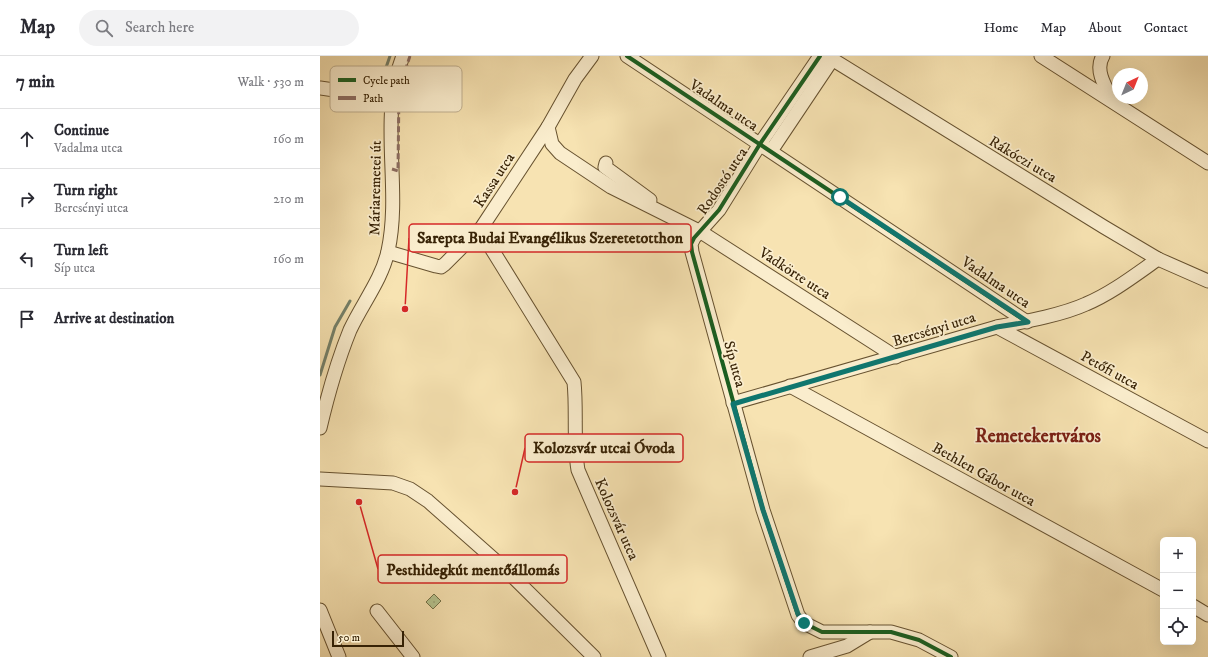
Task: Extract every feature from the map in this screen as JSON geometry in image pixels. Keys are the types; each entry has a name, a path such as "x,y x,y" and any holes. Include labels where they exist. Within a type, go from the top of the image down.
{"street":[{"name":"Máriaremetei út","path":"399,66 403,56"},
{"name":"Kassa utca","path":"388,252 436,266 441,267 445,264 482,228 548,127 575,79 592,56"},
{"name":"Vadalma utca","path":"627,56 1028,322"},
{"path":"1041,56 1112,100"},
{"path":"1103,56 1101,60 1102,80 1112,98"},
{"name":"Rodostó utca","path":"698,235 766,148 826,57"},
{"name":"Rákóczi utca","path":"826,57 1158,259 1208,281"},
{"path":"320,88 330,89"},
{"path":"1118,104 1208,164"},
{"name":"Máriaremetei út","path":"320,428 330,388 344,347 361,308 383,267 388,252 392,221 392,112"},
{"name":"Vadkörte utca","path":"548,127 552,144 560,153 617,190 676,218"},
{"name":"Vadkörte utca","path":"606,163 606,167 611,172 698,235 896,357"},
{"name":"Síp utca","path":"698,235 691,244 692,252 764,516 795,608 804,623 811,628 822,632 847,631"},
{"name":"Kolozsvár utca","path":"488,243 574,382 576,400 576,456 578,470 659,657"},
{"name":"Bercsényi utca","path":"733,404 790,386 997,327 1028,322 1085,305 1124,283 1158,259"},
{"name":"Petőfi utca","path":"997,327 1208,442"},
{"name":"Bethlen Gábor utca","path":"790,386 1160,588"},
{"path":"320,479 393,483 410,490 428,501 499,564 594,657"},
{"path":"1196,608 1208,615"},
{"path":"320,610 339,657"},
{"path":"377,610 413,657"},
{"path":"847,631 891,632 908,636 951,657"},
{"path":"846,646 851,640 851,635 847,631"},
{"path":"810,657 846,646 872,631"}],"green space":[{"path":"434,594 441,601 433,609 426,602"}],"waterway":[{"path":"387,66 390,56"},
{"path":"320,375 335,327 350,301"}],"marked path":[{"path":"407,66 410,56"},
{"path":"392,169 398,171 399,112"}],"cycle path":[{"path":"627,56 1027,322"},
{"path":"820,56 760,144 719,210 694,238 691,244 692,252 763,510 798,615 804,623 822,632 891,632 919,640 951,657"}],"place":[{"name":"Sarepta Budai Evangélikus Szeretetotthon","path":"405,309"},
{"name":"Kolozsvár utcai Óvoda","path":"515,492"},
{"name":"Pesthidegkút mentőállomás","path":"359,502"}],"district":[{"name":"Remetekertváros","path":"1038,435"}],"route":[{"path":"804,623 798,614 769,531 733,404 790,386 997,327 1028,322 840,197"}]}
